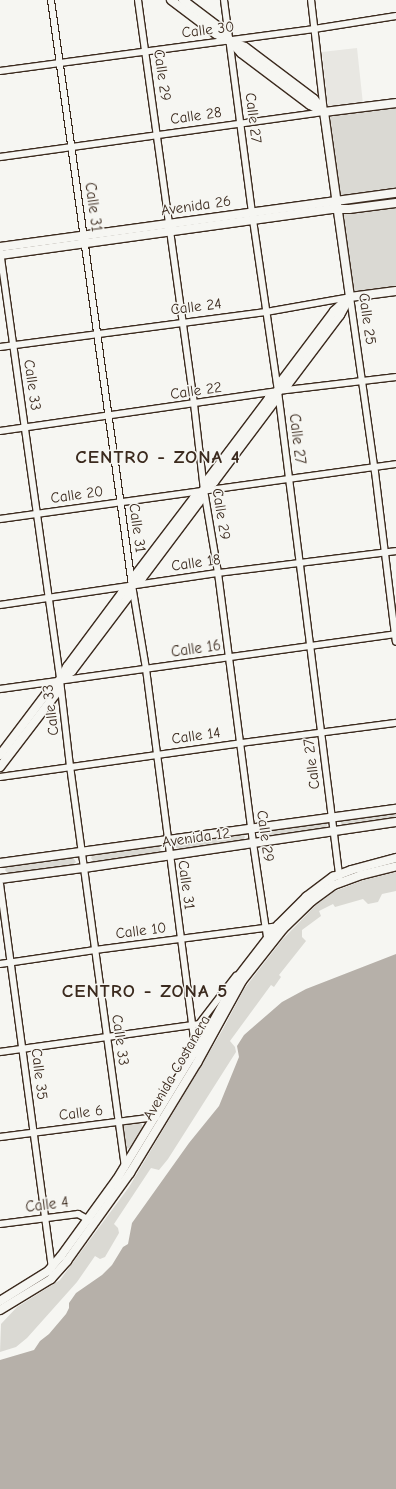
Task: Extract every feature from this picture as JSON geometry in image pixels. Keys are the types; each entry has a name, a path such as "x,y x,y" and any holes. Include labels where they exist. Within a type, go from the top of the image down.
{"main road":[{"path":"171,0 216,34 245,47 308,94 324,112"},
{"path":"183,0 220,28 230,40"},
{"name":"Calle 28","path":"324,112 396,103"},
{"name":"Calle 25","path":"324,112 339,209 350,297"},
{"name":"Avenida 26","path":"0,252 252,216 396,192"},
{"name":"Avenida 26","path":"252,216 396,203"},
{"name":"Calle 24","path":"350,297 396,291"},
{"path":"0,767 54,695 67,667 118,599 132,586 137,573 151,554 194,498 204,490 208,478 269,398 278,391 283,379 334,311 350,297"},
{"path":"0,755 49,690 60,680"},
{"name":"Avenida 12","path":"0,863 82,853 396,808"},
{"name":"Avenida 12","path":"0,879 253,844 396,822"},
{"name":"Avenida Costanera","path":"0,1308 54,1276 91,1221 155,1117 197,1056 242,981 280,927 306,897 338,874 396,858"},
{"name":"Avenida Costanera","path":"0,1308 52,1268 130,1173 165,1116 228,994 245,966 267,937 312,901 339,883 396,866"}],"street":[{"name":"Calle 31","path":"51,0 132,586 146,669 180,940 197,1056"},
{"name":"Calle 29","path":"138,0 158,135 204,490 218,573 253,844 267,937"},
{"name":"Calle 27","path":"224,0 252,216 278,391 339,883"},
{"name":"Calle 25","path":"311,0 324,112"},
{"name":"Calle 30","path":"0,71 314,29 396,16"},
{"name":"Calle 28","path":"0,157 324,112"},
{"name":"Calle 33","path":"0,252 49,598 70,766 125,1167"},
{"name":"Calle 25","path":"350,297 375,468 396,642"},
{"name":"Calle 24","path":"0,347 266,312 350,297"},
{"name":"Calle 22","path":"0,431 278,391 396,377"},
{"name":"Calle 20","path":"0,519 396,464"},
{"name":"Calle 18","path":"0,605 218,573 396,551"},
{"name":"Calle 16","path":"0,689 396,634"},
{"name":"Calle 14","path":"0,777 156,754 396,723"},
{"name":"Calle 35","path":"0,884 12,963 52,1268"},
{"name":"Calle 10","path":"0,964 266,927 280,927"},
{"path":"199,1024 224,989 245,966"},
{"path":"0,1052 213,1022"},
{"name":"Calle 6","path":"0,1137 165,1116"},
{"name":"Calle 4","path":"0,1224 78,1214 91,1221"}],"shaded area":[{"path":"357,48 363,104 328,108 322,52"},
{"path":"396,108 396,190 341,197 330,116"},
{"path":"396,206 396,288 353,294 343,213"},
{"path":"396,810 396,820 344,827 341,823 341,820"},
{"path":"325,821 327,825 326,829 265,839 260,834 261,831"},
{"path":"243,833 245,837 243,841 179,851 175,846 176,842"},
{"path":"157,845 161,849 159,853 95,863 91,858 93,854"},
{"path":"72,856 76,862 72,866 8,874 5,870 7,866"},
{"path":"396,872 396,891 382,894 378,902 368,904 363,899 335,907 333,904 319,911 321,916 302,930 302,937 306,941 279,975 281,977 274,987 271,985 230,1041 235,1047 236,1052 168,1159 159,1170 151,1168 114,1224 118,1228 119,1233 105,1257 100,1259 95,1256 77,1282 27,1338 16,1347 0,1352 1,1324 17,1307 60,1280 129,1187 223,1029 244,989 282,940 316,905 335,891 364,880"},
{"path":"396,954 396,1489 0,1489 0,1360 34,1350 40,1341 49,1334 66,1314 69,1308 69,1303 76,1293 102,1275 112,1265 123,1247 128,1244 132,1223 189,1143 219,1106 239,1057 237,1046 244,1035 282,1002 306,989"},
{"path":"141,1122 143,1128 131,1147 126,1149 122,1125"}],"district":[{"name":"CENTRO - ZONA 4","path":"158,458"},
{"name":"CENTRO - ZONA 5","path":"145,992"}]}
